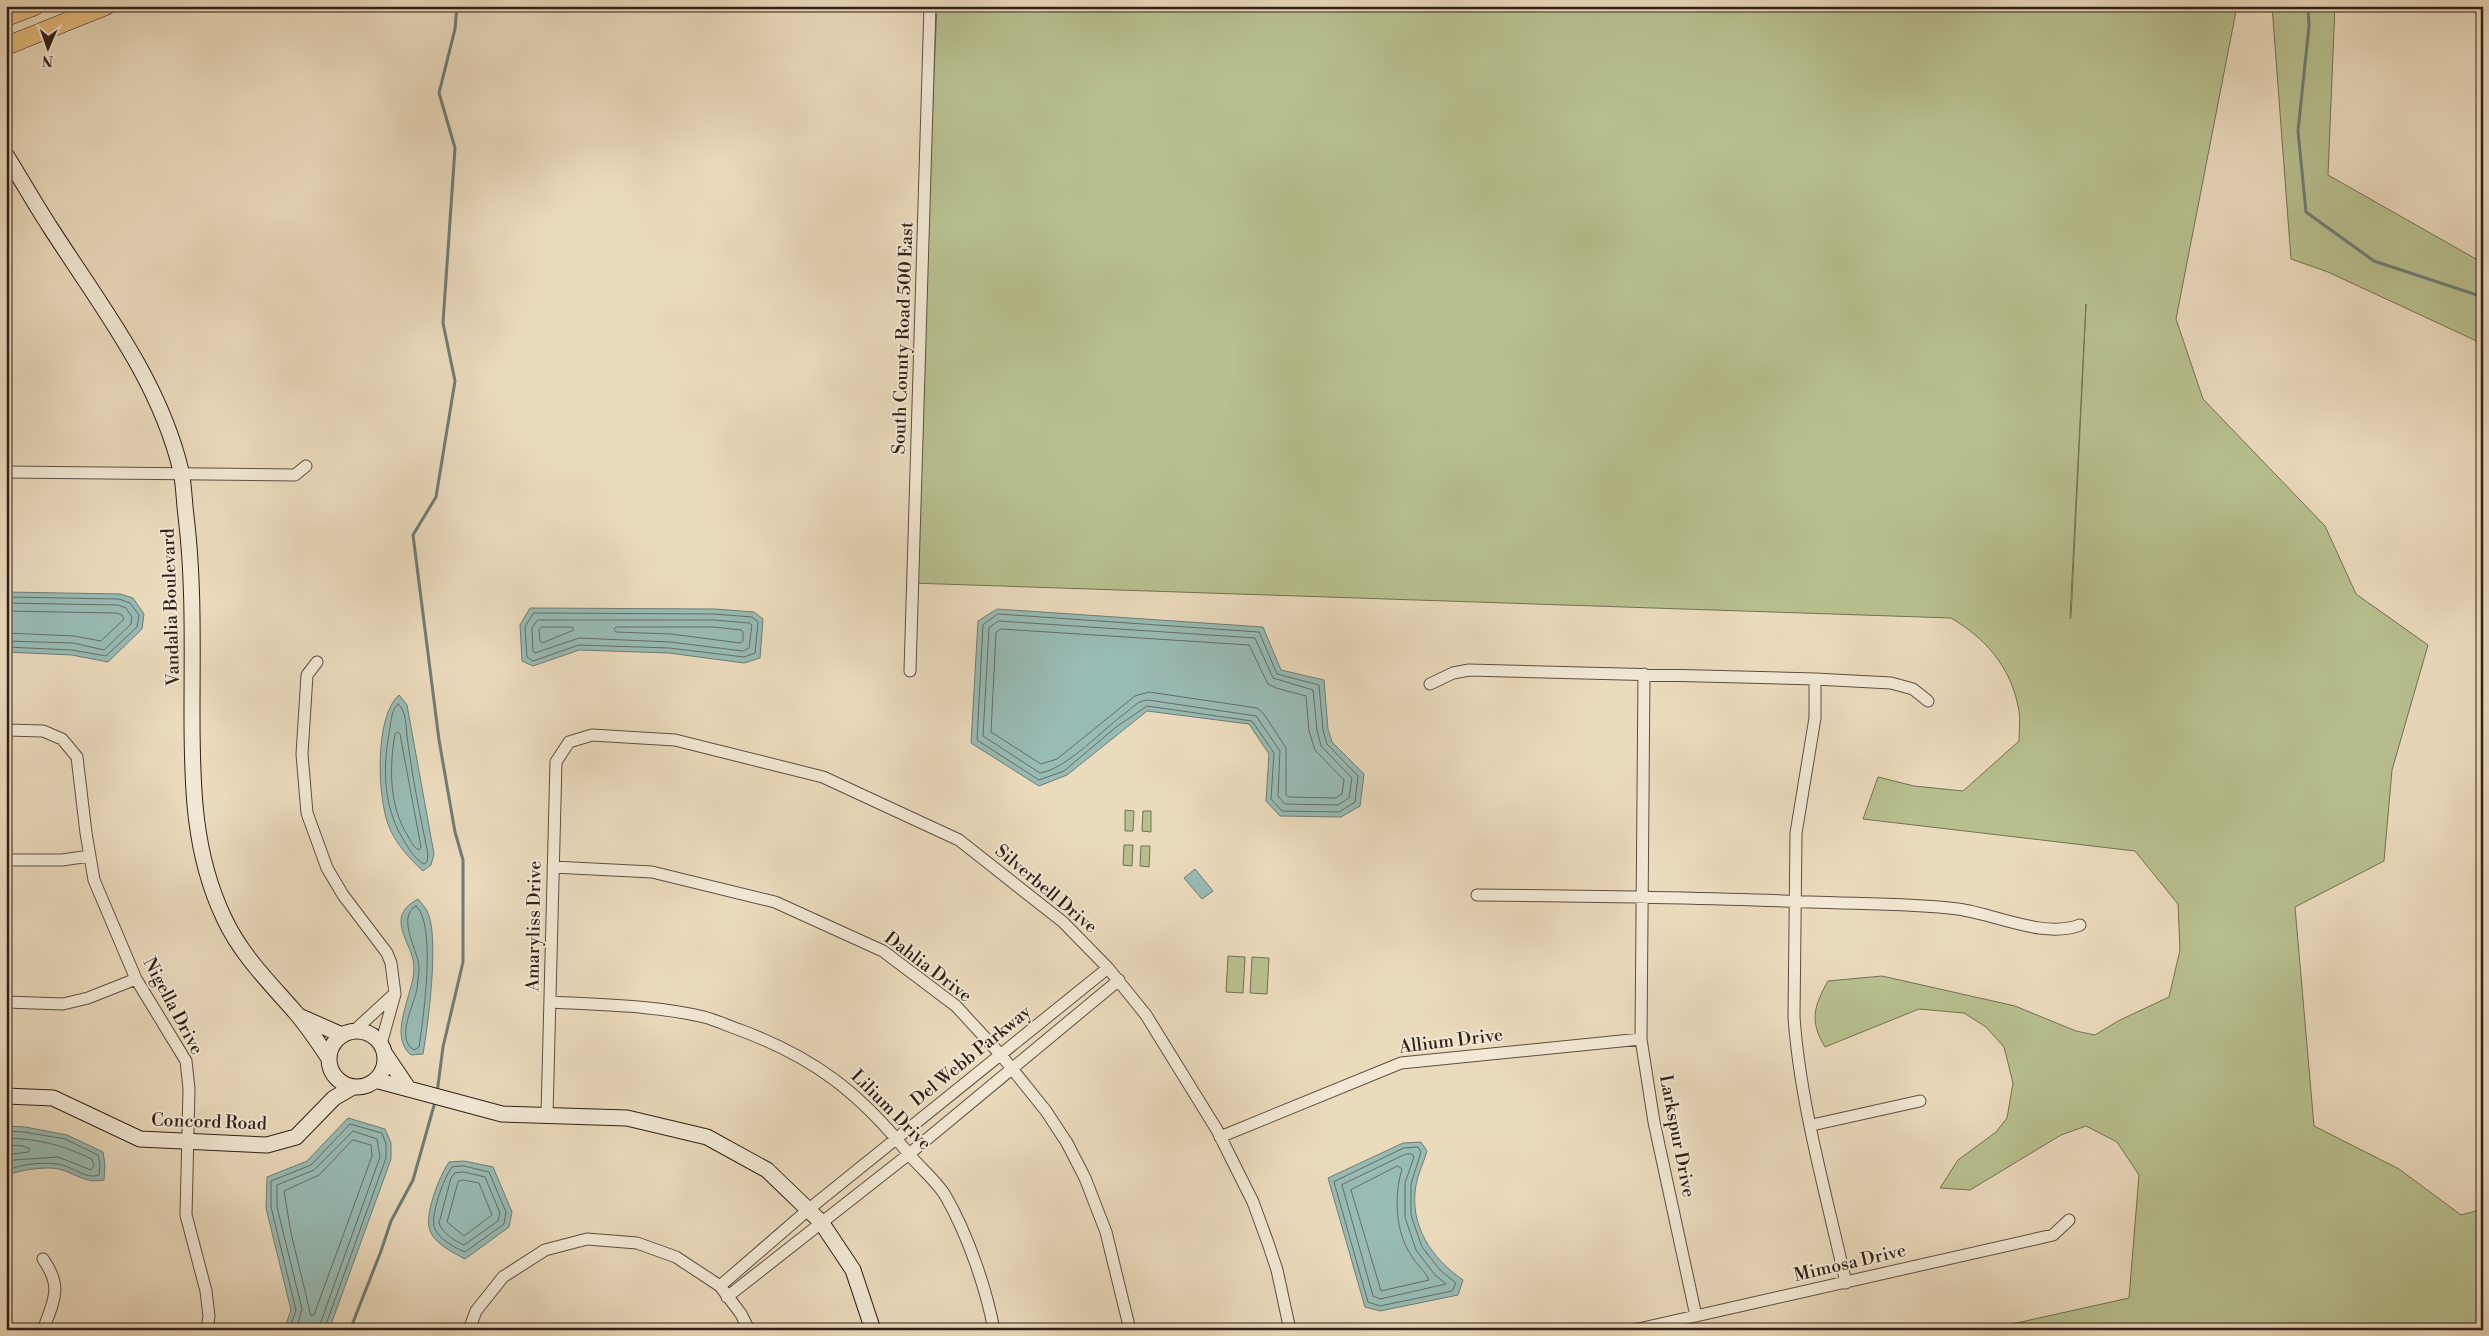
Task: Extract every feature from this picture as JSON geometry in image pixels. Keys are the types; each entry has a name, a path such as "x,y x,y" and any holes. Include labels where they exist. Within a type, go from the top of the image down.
{"main road":[{"path":"6,18 35,6"},
{"path":"6,46 106,6"}],"street":[{"name":"South County Road 500 East","path":"910,671 930,6"},
{"name":"Vandalia Boulevard","path":"6,155 50,227 108,312 143,372 173,445 181,473 192,562 191,764 199,844 210,883 224,919 251,963 298,1015 328,1057"},
{"path":"6,472 295,475 306,466"},
{"path":"317,662 307,675 302,754 307,813 327,868 339,888 387,953 391,963 395,994 383,1049 385,1064 375,1080 361,1086 353,1086 339,1081 334,1075 328,1057 330,1048 395,994"},
{"path":"1430,684 1453,673 1469,670 1815,679 1891,683 1913,689 1928,701"},
{"name":"Larkspur Drive","path":"1644,674 1640,962 1641,1039 1654,1122 1696,1316"},
{"path":"1815,679 1815,718 1796,833 1796,1044 1846,1283"},
{"name":"Nigella Drive","path":"6,730 43,731 62,739 77,757 94,880 136,979 186,1061 188,1142 186,1215 206,1291 207,1330"},
{"name":"Silverbell Drive","path":"569,742 592,735 675,740 824,777 959,840 1063,922 1119,980 1146,1014 1220,1136 1253,1202 1268,1243 1277,1270 1290,1330"},
{"name":"Amaryliss Drive","path":"547,1115 556,762 569,742"},
{"path":"6,860 62,860 90,856"},
{"name":"Dahlia Drive","path":"553,867 652,872 775,902 883,951 956,1006 1001,1055 1046,1111 1067,1143 1085,1178 1112,1252 1130,1330"},
{"path":"1477,895 1795,901 1949,908 1978,912 2048,930 2067,930 2080,925"},
{"name":"Del Webb Parkway","path":"720,1286 809,1209 1108,968"},
{"path":"6,1002 63,1004 88,998 136,979"},
{"name":"Del Webb Parkway","path":"727,1297 909,1154 1119,980"},
{"name":"Lilium Drive","path":"550,1002 648,1008 705,1017 761,1038 808,1060 849,1089 928,1172 945,1196 980,1276 994,1330"},
{"name":"Vandalia Boulevard","path":"298,1015 348,1033"},
{"path":"348,1033 369,1033 383,1049 408,1088"},
{"name":"Allium Drive","path":"1220,1136 1401,1063 1641,1039"},
{"name":"Concord Road","path":"320,1113 334,1075"},
{"path":"375,1080 502,1114 627,1118 707,1137 767,1170 821,1222 853,1270 873,1330"},
{"name":"Concord Road","path":"6,1096 53,1098 140,1139 267,1145 296,1137 334,1098 353,1086"},
{"path":"1812,1125 1920,1100"},
{"name":"Mimosa Drive","path":"1634,1330 2053,1235 2068,1220"},
{"path":"469,1330 476,1311 504,1277 545,1250 587,1239 637,1243 676,1257 720,1286 741,1314 749,1330"},
{"path":"43,1260 53,1273 57,1294 43,1330"}],"green space":[{"path":"937,6 2237,6 2176,319 2203,399 2325,526 2356,594 2428,645 2392,770 2384,861 2295,907 2314,1126 2399,1169 2461,1215 2483,1209 2483,1330 1985,1330 2129,1298 2139,1175 2117,1142 2086,1126 2061,1135 1970,1190 1940,1188 1958,1160 1996,1132 2007,1118 2013,1083 2004,1047 1986,1027 1964,1013 1919,1009 1825,1047 1815,1021 1819,998 1828,981 1882,976 2015,1006 2076,1031 2095,1035 2118,1021 2169,997 2180,950 2178,904 2135,851 1863,819 1878,777 1914,786 1963,791 2019,741 2020,719 2018,706 2009,678 1994,654 1985,644 1951,618 911,583","holes":["2086,304 2071,618 2070,619"]},
{"path":"2272,6 2335,6 2328,175 2483,263 2483,344 2328,272 2291,259"},
{"path":"1125,810 1134,811 1133,831 1125,831"},
{"path":"1143,811 1151,811 1151,832 1142,831"},
{"path":"1124,845 1133,845 1132,866 1123,865"},
{"path":"1141,846 1150,846 1149,867 1140,866"},
{"path":"1228,956 1245,957 1243,993 1226,992"},
{"path":"1252,957 1269,958 1267,994 1250,993"}],"water":[{"path":"6,592 120,594 133,598 144,614 142,629 108,662 72,655 6,652"},
{"path":"530,608 715,609 754,612 763,619 760,658 744,663 669,653 579,650 533,666 522,661 520,625"},
{"path":"997,609 1263,627 1281,670 1324,680 1328,729 1332,742 1364,774 1360,806 1341,817 1280,816 1266,801 1269,754 1249,724 1147,711 1067,775 1039,786 971,743 978,621"},
{"path":"399,695 407,705 434,854 431,865 423,871 396,841 390,829 382,799 380,759 382,739 385,721 391,706"},
{"path":"1195,869 1213,891 1202,899 1184,878"},
{"path":"418,899 427,911 431,923 433,959 428,1023 423,1054 411,1055 404,1047 401,1037 401,1026 414,968 412,956 403,934 401,919 406,908"},
{"path":"348,1118 385,1129 391,1143 391,1159 329,1330 284,1330 291,1310 266,1208 267,1177 307,1161"},
{"path":"6,1126 25,1127 67,1135 103,1152 105,1165 104,1180 86,1180 54,1168 24,1170 6,1176"},
{"path":"1421,1142 1427,1151 1416,1185 1416,1214 1419,1227 1432,1251 1441,1262 1463,1280 1458,1295 1380,1311 1365,1307 1328,1178 1403,1143"},
{"path":"464,1161 493,1167 512,1212 509,1227 465,1259 437,1241 431,1233 429,1226 430,1207 445,1168 449,1162"}],"waterway":[{"path":"437,1093 443,1047 463,962 463,860 455,832 439,740 413,535 436,497 455,381 443,323 455,148 439,93 455,29 457,6"},
{"path":"2308,6 2309,26 2298,131 2306,212 2374,261 2483,297"},
{"path":"350,1330 391,1221 413,1180 435,1102"}]}
